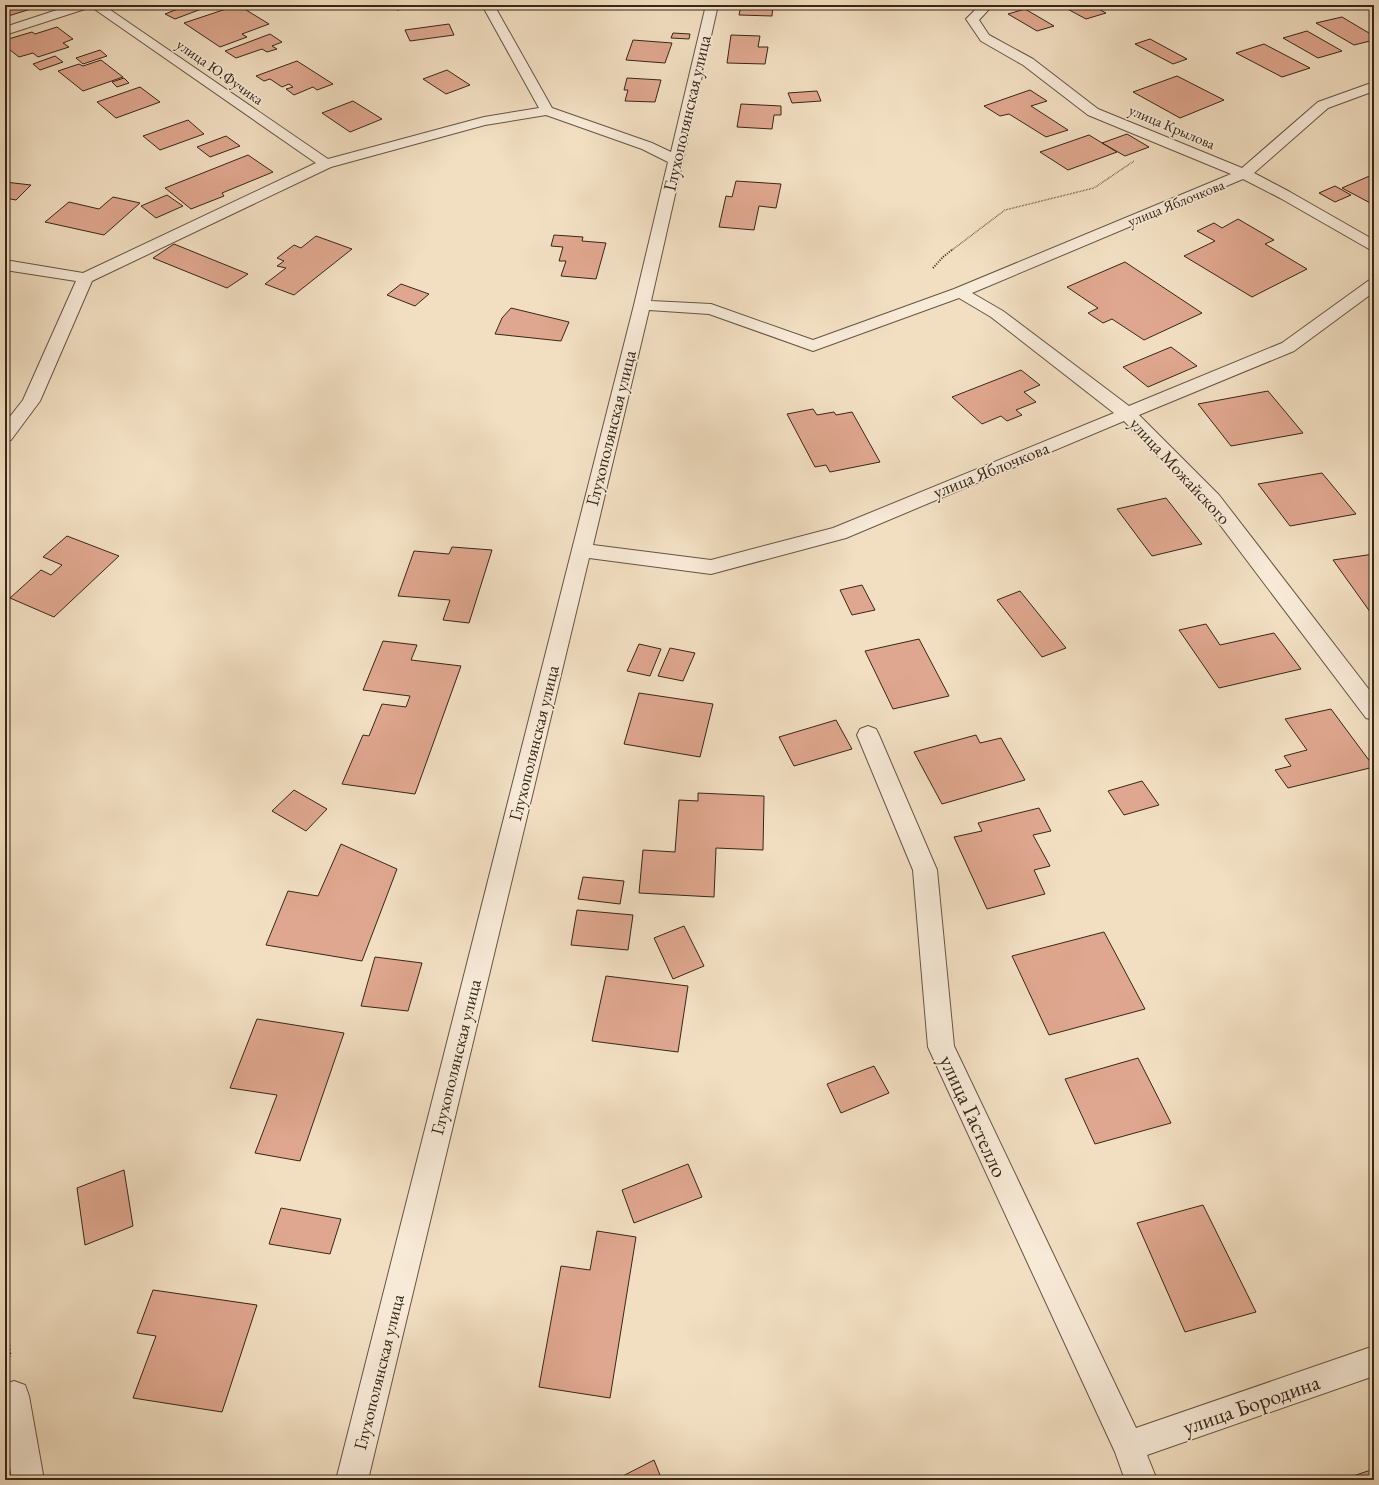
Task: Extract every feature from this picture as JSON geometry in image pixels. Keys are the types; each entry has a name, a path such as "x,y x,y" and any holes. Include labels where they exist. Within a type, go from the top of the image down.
{"street":[{"path":"5,31 84,5"},
{"name":"улица Ю.Фучика","path":"95,5 326,164"},
{"path":"488,5 547,111"},
{"name":"Глухополянская улица","path":"352,1480 642,305 712,5"},
{"name":"улица Крылова","path":"987,5 972,19 985,38 1028,62 1093,112 1244,174 1285,195 1374,246"},
{"name":"улица Яблочкова","path":"642,305 711,309 813,346 960,292 1244,174 1323,106 1374,86"},
{"path":"5,265 85,278 326,164 484,121 547,111 647,146 676,160"},
{"path":"5,436 31,401 85,278"},
{"name":"улица Яблочкова","path":"581,550 711,567 839,533 1288,347 1374,284"},
{"name":"улица Можайского","path":"960,292 997,314 1127,414 1212,500 1374,712"},
{"name":"улица Гастелло","path":"868,735 925,870 941,1047 1128,1446 1141,1480"},
{"name":"улица Бородина","path":"1128,1446 1374,1361"},
{"path":"14,1396 28,1480"}],"path":[{"path":"928,273 943,257 1005,210 1094,188 1144,154 1178,148"},
{"path":"5,1309 14,1396"}],"building":[{"path":"5,5 30,5 34,8 5,17"},
{"path":"188,5 198,5 204,8 175,19 165,14"},
{"path":"238,5 269,24 242,34 247,37 220,47 184,23"},
{"path":"395,5 428,5 428,6 397,10"},
{"path":"741,5 773,5 772,16 739,15"},
{"path":"1060,5 1091,5 1106,13 1086,19"},
{"path":"1025,9 1054,26 1037,31 1008,14"},
{"path":"1342,17 1374,36 1374,40 1354,45 1316,23"},
{"path":"449,24 454,35 410,41 405,30"},
{"path":"57,27 73,39 63,43 69,47 38,57 33,53 19,57 5,46 5,40 32,32 35,34"},
{"path":"1307,31 1342,51 1318,58 1283,38"},
{"path":"673,33 690,34 689,39 671,38"},
{"path":"270,34 282,42 272,46 277,49 267,52 262,49 236,58 225,51"},
{"path":"731,35 760,36 758,47 768,47 765,64 727,63"},
{"path":"1150,39 1187,59 1173,64 1135,44"},
{"path":"633,40 672,43 665,63 626,60"},
{"path":"1264,44 1310,68 1282,77 1236,53"},
{"path":"100,50 107,56 83,64 76,58"},
{"path":"55,56 63,62 40,70 33,64"},
{"path":"101,60 123,77 83,91 58,71 79,64 83,66"},
{"path":"297,61 333,84 317,90 313,87 294,95 286,89 293,87 289,84 282,87 270,79 264,81 256,76"},
{"path":"447,70 470,85 446,94 423,79"},
{"path":"1177,76 1224,100 1180,118 1133,92"},
{"path":"124,78 129,83 117,87 112,82"},
{"path":"627,78 661,80 655,102 625,101 628,90 624,90"},
{"path":"140,87 160,102 116,118 97,102"},
{"path":"1030,90 1047,101 1031,106 1068,130 1046,137 1009,114 1000,116 984,106"},
{"path":"817,91 821,101 792,103 788,93"},
{"path":"353,101 382,119 350,132 322,113"},
{"path":"741,104 781,106 781,115 774,115 772,129 737,127"},
{"path":"188,120 204,134 160,150 143,136"},
{"path":"1127,134 1149,147 1125,156 1102,143"},
{"path":"1089,135 1117,152 1068,170 1040,152"},
{"path":"226,136 240,146 210,157 197,147"},
{"path":"248,155 273,172 222,193 224,196 191,209 165,188"},
{"path":"1374,174 1374,205 1342,188"},
{"path":"736,181 781,184 776,208 759,206 754,230 719,227 726,196 732,197"},
{"path":"5,182 31,185 16,200 5,198"},
{"path":"1335,186 1351,195 1335,202 1319,193"},
{"path":"167,195 183,206 156,218 141,206"},
{"path":"113,197 140,203 104,235 45,222 69,202 99,209"},
{"path":"1238,219 1274,240 1265,244 1307,269 1252,297 1184,256 1215,241 1197,231 1214,223 1222,228"},
{"path":"554,235 583,237 582,241 606,243 596,279 561,276 566,261 559,261 563,247 551,246"},
{"path":"316,236 352,249 294,295 265,284 286,268 277,266 284,261 277,258 294,245 301,248"},
{"path":"174,244 248,274 227,288 153,258"},
{"path":"1125,262 1202,313 1144,340 1112,319 1103,323 1088,313 1098,308 1067,287"},
{"path":"401,284 429,294 415,306 387,295"},
{"path":"511,308 569,322 561,341 495,334 502,318"},
{"path":"1171,347 1197,366 1148,387 1123,367"},
{"path":"1021,370 1040,385 1024,392 1036,402 1016,410 1022,415 1007,421 1001,416 982,424 952,397"},
{"path":"1268,391 1303,433 1231,446 1198,404"},
{"path":"813,409 817,415 834,412 836,415 852,412 880,462 830,472 826,465 815,467 787,414"},
{"path":"1322,473 1356,514 1290,526 1258,484"},
{"path":"1166,498 1202,544 1152,556 1117,509"},
{"path":"67,536 119,556 54,617 10,598 41,570 51,575 62,565 43,557"},
{"path":"452,547 492,550 469,623 443,620 450,600 398,596 414,551 449,554"},
{"path":"1374,554 1374,616 1373,616 1333,560"},
{"path":"862,585 875,610 852,615 840,590"},
{"path":"1020,591 1066,648 1042,657 997,600"},
{"path":"1206,624 1220,645 1274,633 1301,669 1219,688 1179,630"},
{"path":"919,639 949,696 893,709 865,651"},
{"path":"383,641 417,645 411,660 461,666 415,794 342,784 363,735 369,736 382,704 406,707 410,696 363,690"},
{"path":"639,644 661,649 650,676 627,671"},
{"path":"670,648 695,653 683,681 658,676"},
{"path":"639,693 713,704 700,757 624,744"},
{"path":"1331,709 1374,767 1288,788 1275,770 1291,766 1284,756 1307,750 1285,719"},
{"path":"836,720 852,749 794,766 779,737"},
{"path":"976,735 980,743 1001,738 1025,780 942,804 914,752"},
{"path":"1142,781 1159,805 1124,815 1108,791"},
{"path":"294,790 327,809 306,831 272,811"},
{"path":"698,793 764,796 763,850 716,848 714,897 639,893 643,850 675,852 679,800 698,801"},
{"path":"1039,808 1051,831 1033,835 1050,866 1034,870 1045,894 987,909 954,837 982,831 978,823"},
{"path":"341,844 397,869 362,961 266,945 288,891 318,896"},
{"path":"583,877 624,881 620,904 578,899"},
{"path":"577,910 633,915 628,950 571,945"},
{"path":"684,926 704,966 673,979 654,938"},
{"path":"1104,932 1145,1009 1049,1035 1012,956"},
{"path":"375,957 422,963 408,1011 361,1006"},
{"path":"606,976 688,986 678,1052 592,1041"},
{"path":"257,1019 344,1033 300,1161 255,1153 277,1095 230,1088"},
{"path":"1138,1058 1171,1123 1095,1144 1065,1079"},
{"path":"874,1066 889,1093 841,1113 827,1084"},
{"path":"688,1164 702,1197 634,1223 622,1190"},
{"path":"124,1170 133,1226 85,1245 77,1188"},
{"path":"1203,1205 1256,1312 1185,1332 1137,1223"},
{"path":"281,1208 341,1219 330,1254 269,1244"},
{"path":"597,1231 636,1237 610,1398 539,1387 561,1266 590,1270"},
{"path":"153,1290 257,1305 222,1412 133,1398 156,1336 137,1333"},
{"path":"654,1460 662,1480 615,1480"},
{"path":"1374,1469 1374,1480 1341,1480"}]}
